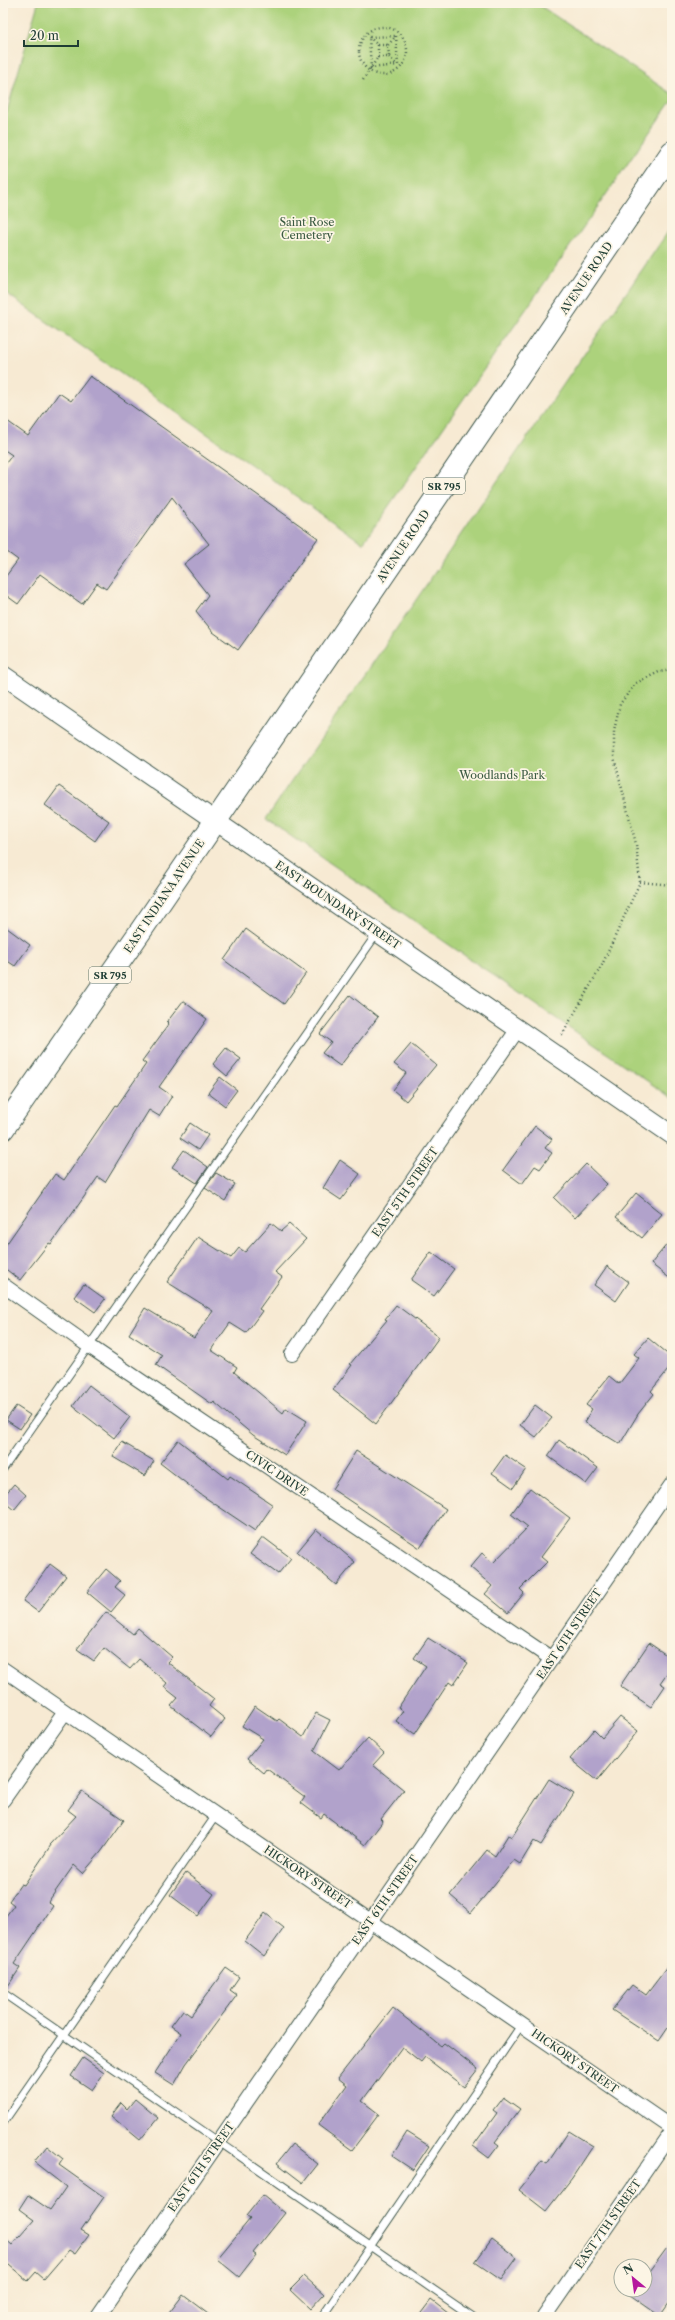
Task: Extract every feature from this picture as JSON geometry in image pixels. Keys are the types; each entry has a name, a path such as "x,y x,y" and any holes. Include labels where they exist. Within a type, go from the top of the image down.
{"main road":[{"name":"AVENUE ROAD","path":"215,821 672,152"},
{"name":"EAST INDIANA AVENUE","path":"3,1129 215,821"}],"street":[{"name":"EAST BOUNDARY STREET","path":"3,675 672,1135"},
{"name":"EAST 5TH STREET","path":"292,1354 518,1029"},
{"name":"CIVIC DRIVE","path":"3,1284 89,1346 552,1659"},
{"name":"EAST 6TH STREET","path":"98,2317 672,1484"},
{"name":"HICKORY STREET","path":"3,1669 217,1814 672,2128"},
{"path":"3,1800 65,1712"},
{"name":"EAST 7TH STREET","path":"544,2317 672,2132"}],"lane":[{"path":"3,1469 378,932"},
{"path":"3,2123 217,1814"},
{"path":"3,1993 473,2317"},
{"path":"322,2317 522,2024"}],"path":[{"path":"385,28 398,33 406,43 407,52 401,67 386,75 370,70 363,64 360,56 360,46 366,35 375,29 385,28"},
{"path":"389,57 388,45 398,33"},
{"path":"366,35 378,45 388,45"},
{"path":"369,37 396,36"},
{"path":"396,36 398,65"},
{"path":"369,37 370,70"},
{"path":"363,80 378,57 378,45"},
{"path":"378,57 389,57 401,67"},
{"path":"370,70 398,65"},
{"path":"562,1035 602,965 640,882 636,844 614,757 614,731 620,704 636,682 659,672 672,670"},
{"path":"640,882 672,885"}],"green space":[{"name":"Saint Rose Cemetery","path":"38,3 536,3 672,94 672,100 363,543 3,291 3,125"},
{"name":"Woodlands Park","path":"672,226 672,1098 266,819"}],"building":[{"path":"90,376 318,538 238,650 213,632 196,611 208,595 184,564 209,544 172,497 106,589 97,583 82,604 40,574 18,604 3,593 3,580 18,560 3,549 3,467 12,455 3,449 3,418 28,436 59,393 71,401"},
{"path":"59,786 109,821 95,841 45,805"},
{"path":"3,925 30,945 15,966 3,958"},
{"path":"246,929 306,973 284,1004 224,960"},
{"path":"350,995 378,1017 340,1066 322,1053 331,1042 320,1034"},
{"path":"183,1001 207,1019 159,1087 172,1096 159,1116 149,1110 105,1182 98,1177 51,1244 49,1243 20,1280 3,1267 3,1249 55,1174 64,1180 115,1105 117,1106 146,1064 142,1061 169,1024 167,1022"},
{"path":"411,1044 436,1065 406,1101 393,1090 406,1073 394,1064"},
{"path":"226,1048 241,1059 227,1076 213,1064"},
{"path":"220,1077 237,1090 225,1106 208,1093"},
{"path":"190,1123 208,1135 198,1150 180,1138"},
{"path":"535,1126 552,1139 545,1148 552,1153 540,1169 535,1166 522,1184 503,1170"},
{"path":"184,1150 208,1167 197,1183 172,1167"},
{"path":"340,1160 360,1174 341,1200 323,1188"},
{"path":"586,1164 607,1184 575,1218 554,1198"},
{"path":"216,1173 235,1184 225,1201 205,1188"},
{"path":"636,1193 662,1214 642,1238 616,1217"},
{"path":"271,1223 281,1231 289,1224 306,1239 275,1272 282,1277 259,1309 262,1311 246,1333 230,1323 211,1350 237,1367 234,1372 283,1413 286,1408 307,1421 285,1455 253,1435 214,1402 212,1404 156,1365 162,1355 129,1334 145,1308 194,1338 213,1311 167,1282 198,1237 231,1258 239,1248 245,1252"},
{"path":"672,1238 672,1280 651,1264"},
{"path":"431,1252 454,1269 434,1296 411,1280"},
{"path":"607,1266 629,1282 616,1301 594,1285"},
{"path":"84,1284 105,1299 95,1312 74,1297"},
{"path":"396,1305 439,1337 376,1424 333,1390 352,1365 350,1364 387,1320 385,1319"},
{"path":"648,1338 672,1358 672,1365 651,1391 654,1394 638,1414 620,1444 584,1422 592,1409 586,1405 609,1376 619,1384 639,1358 634,1354"},
{"path":"89,1385 130,1417 114,1438 73,1406"},
{"path":"535,1405 552,1418 536,1437 520,1425"},
{"path":"16,1406 30,1415 20,1429 6,1420"},
{"path":"178,1440 228,1479 230,1476 273,1505 255,1531 200,1494 160,1463"},
{"path":"559,1440 598,1468 586,1484 548,1456"},
{"path":"122,1442 154,1461 145,1476 113,1457"},
{"path":"356,1451 446,1509 420,1548 332,1489"},
{"path":"505,1455 526,1469 513,1488 492,1473"},
{"path":"14,1484 26,1495 14,1510 3,1501 3,1497"},
{"path":"530,1488 570,1518 541,1557 547,1562 520,1589 524,1593 508,1613 485,1594 492,1586 470,1567 482,1553 493,1563 528,1527 511,1514"},
{"path":"316,1529 355,1562 336,1585 297,1552"},
{"path":"263,1537 291,1558 278,1574 250,1554"},
{"path":"50,1564 66,1576 38,1612 23,1601"},
{"path":"106,1569 120,1581 115,1587 125,1595 111,1612 87,1592"},
{"path":"106,1612 133,1634 138,1628 172,1657 167,1662 214,1699 209,1706 225,1719 211,1737 171,1706 178,1698 164,1687 167,1683 139,1659 130,1669 104,1648 94,1661 77,1649"},
{"path":"428,1638 468,1663 453,1685 449,1682 415,1734 396,1721 403,1711 398,1708 426,1666 414,1658"},
{"path":"649,1643 672,1659 672,1666 660,1683 665,1686 651,1707 620,1686"},
{"path":"255,1706 277,1721 279,1719 303,1737 316,1713 330,1720 314,1751 339,1770 368,1738 384,1753 373,1765 404,1790 381,1819 383,1821 365,1845 324,1814 321,1818 301,1803 305,1797 267,1769 264,1773 247,1759 263,1739 242,1726"},
{"path":"620,1717 638,1731 597,1781 570,1759 594,1730 602,1738"},
{"path":"549,1779 574,1794 541,1845 534,1841 520,1864 514,1860 471,1913 450,1895 487,1850 495,1856 508,1835 512,1837"},
{"path":"82,1791 124,1820 101,1852 83,1873 74,1865 48,1902 53,1906 14,1964 20,1968 6,1989 3,1988 3,1920 14,1905 9,1901 21,1884 24,1885 51,1845 50,1844 76,1816 68,1810"},
{"path":"186,1873 214,1894 198,1916 170,1895"},
{"path":"265,1913 284,1928 264,1956 245,1941"},
{"path":"672,1961 672,2022 659,2041 612,2010 632,1985 646,1995"},
{"path":"226,1968 239,1977 230,1990 237,1995 186,2064 174,2085 155,2073 181,2033 171,2026 183,2010 191,2016"},
{"path":"393,2008 441,2046 444,2043 478,2069 464,2087 425,2057 421,2062 402,2047 362,2101 379,2114 352,2150 318,2125 347,2085 338,2078"},
{"path":"83,2058 104,2073 92,2090 71,2076"},
{"path":"503,2097 520,2109 495,2142 499,2145 489,2158 473,2146 497,2113 493,2110"},
{"path":"135,2099 158,2118 140,2140 111,2116 121,2103 127,2109"},
{"path":"569,2131 593,2146 572,2178 546,2211 519,2190 542,2161 547,2164"},
{"path":"407,2132 429,2146 413,2170 392,2156"},
{"path":"292,2144 318,2164 303,2183 277,2163"},
{"path":"47,2146 63,2159 59,2165 104,2197 81,2230 89,2235 75,2254 69,2250 44,2279 36,2272 28,2281 3,2260 3,2237 12,2245 34,2220 19,2209 28,2195 50,2210 66,2187 34,2162"},
{"path":"263,2195 285,2213 253,2253 256,2255 239,2277 217,2259 250,2219 246,2216"},
{"path":"492,2239 517,2258 501,2280 475,2262"},
{"path":"672,2241 672,2299 660,2316 634,2298 653,2298 653,2267"},
{"path":"304,2276 324,2294 310,2309 290,2290"},
{"path":"183,2295 212,2317 166,2317"},
{"path":"431,2300 453,2317 418,2317"}]}
